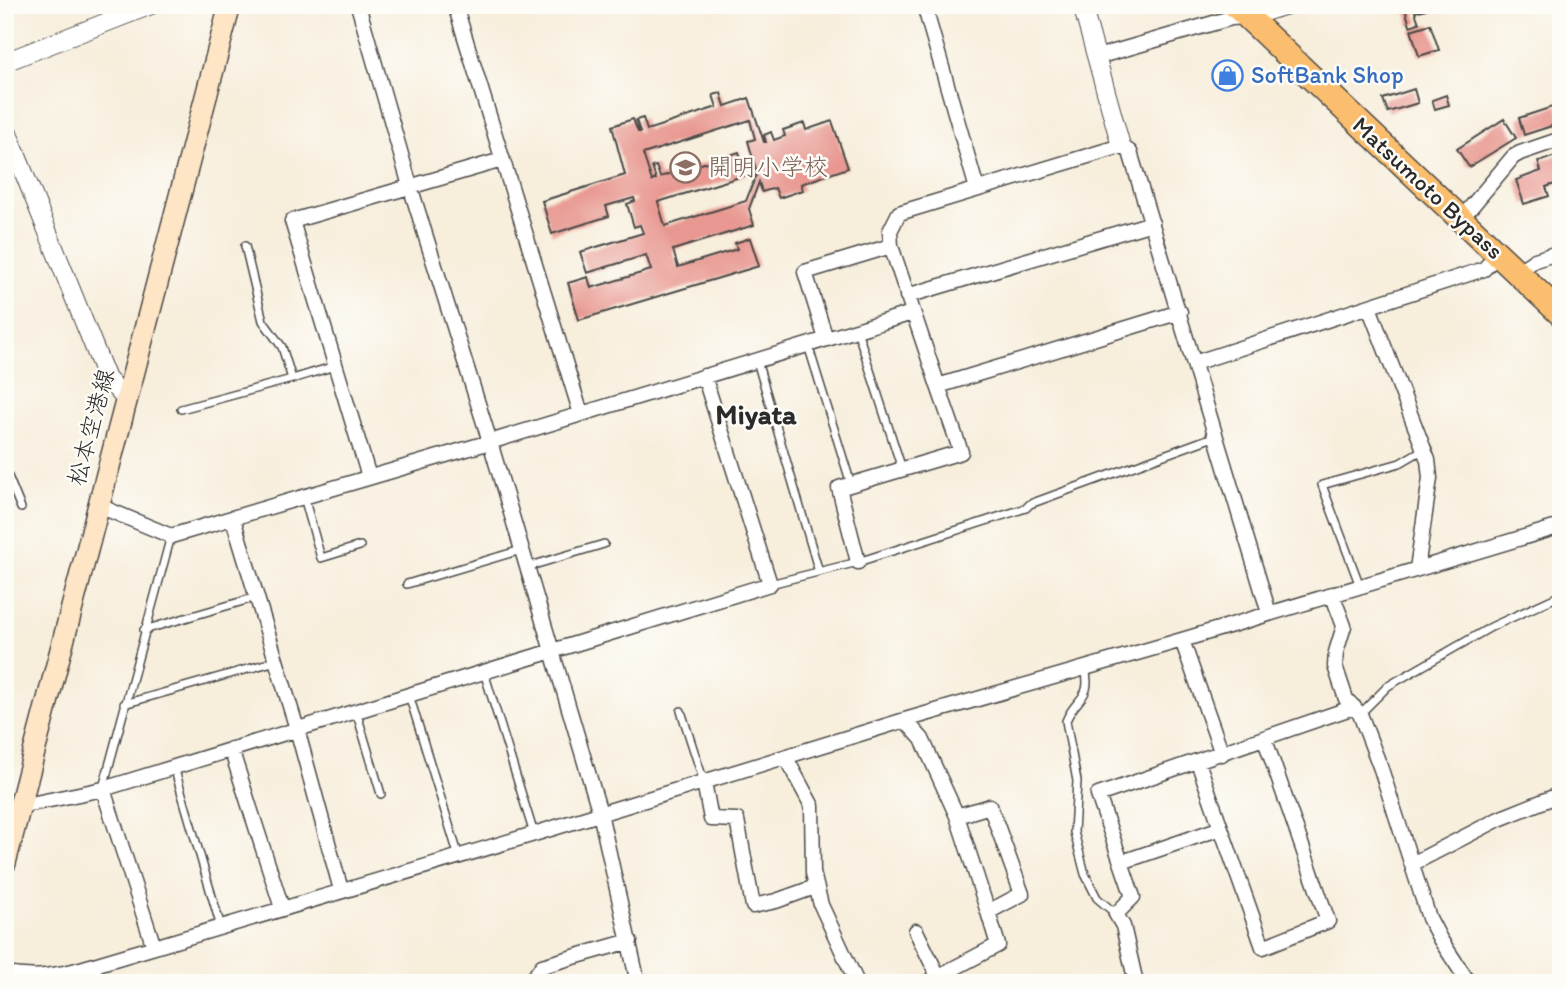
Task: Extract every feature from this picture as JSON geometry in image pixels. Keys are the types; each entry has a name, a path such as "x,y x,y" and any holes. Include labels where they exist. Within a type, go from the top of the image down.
{"highway":[{"name":"Matsumoto Bypass","path":"1241,11 1561,314"}],"main road":[{"name":"松本空港線","path":"5,863 14,807 71,615 97,505 230,5"}],"street":[{"path":"5,62 151,5"},
{"path":"358,5 410,186 490,442 600,813 638,983"},
{"path":"455,5 581,414"},
{"path":"924,5 977,189"},
{"path":"1082,5 1121,146 1130,152 1269,614"},
{"path":"1097,57 1231,18 1241,11 1287,5"},
{"path":"5,126 107,379 126,399"},
{"path":"1461,219 1513,158 1561,139"},
{"path":"858,562 839,488 961,452 891,246 890,230 899,213 1121,146"},
{"path":"369,477 292,221 502,160"},
{"path":"907,296 1152,223"},
{"path":"826,339 805,272 891,246"},
{"path":"1517,272 1535,260 1561,252"},
{"path":"1194,363 1484,269 1498,254"},
{"path":"1369,307 1424,449 1430,478 1417,569"},
{"path":"938,386 1180,312"},
{"path":"97,505 171,536 912,313"},
{"path":"14,807 103,789 770,584 704,376"},
{"path":"233,519 297,729 341,890"},
{"path":"5,974 25,978 55,976 92,966 905,720 1561,526"},
{"path":"1332,594 1344,626 1335,666 1346,699 1357,711 1429,918 1469,983"},
{"path":"1182,640 1222,754"},
{"path":"1136,983 1123,926 1116,914 1133,897 1098,796 1357,711"},
{"path":"905,720 922,739 957,816 998,945 932,979 916,931"},
{"path":"1198,762 1262,947 1328,921 1265,740"},
{"path":"232,749 282,908"},
{"path":"786,758 812,806 815,887 857,983"},
{"path":"704,782 711,819 737,820 753,906 815,887"},
{"path":"103,789 154,947"},
{"path":"1412,864 1499,818 1561,794"},
{"path":"957,816 990,806 1022,894 988,912"},
{"path":"1122,862 1221,828"},
{"path":"505,983 533,981 542,966 630,941"},
{"path":"92,966 98,983"}],"lane":[{"path":"245,246 263,321 282,347 292,379"},
{"path":"857,329 902,469"},
{"path":"808,344 851,485"},
{"path":"757,360 819,572"},
{"path":"181,409 335,366"},
{"path":"770,584 858,562 1026,508 1030,504 1216,436"},
{"path":"1360,586 1322,485 1400,463 1424,449"},
{"path":"5,468 21,508"},
{"path":"304,497 321,558 360,547"},
{"path":"103,789 171,536"},
{"path":"526,568 604,544"},
{"path":"407,584 520,550"},
{"path":"1357,711 1388,686 1491,628 1561,595"},
{"path":"144,630 257,597"},
{"path":"124,704 276,661"},
{"path":"1085,668 1088,688 1084,697 1068,714 1066,721 1077,781 1074,832 1088,884 1097,898 1116,914"},
{"path":"483,671 534,834"},
{"path":"408,694 459,857"},
{"path":"356,711 381,794"},
{"path":"681,711 704,782"},
{"path":"174,767 221,927"}],"building":[{"path":"1404,5 1425,5 1426,9 1415,12 1419,23 1410,26"},
{"path":"1430,24 1439,50 1419,56 1411,30"},
{"path":"1414,89 1418,103 1388,112 1383,99"},
{"path":"721,93 725,106 749,98 764,142 764,135 771,132 774,140 785,136 783,130 804,123 806,130 832,121 848,168 801,184 803,190 779,198 775,188 762,192 759,182 749,209 754,225 673,250 678,267 737,249 735,243 750,238 759,266 579,320 568,283 588,277 591,288 651,270 646,255 587,273 580,252 643,233 640,225 634,227 627,204 635,201 634,198 606,206 609,216 552,234 542,201 625,175 612,126 633,119 640,132 636,120 643,118 647,130 717,107 713,95","holes":["750,120 755,139 748,141 757,173 746,201 665,226 658,202 746,175 739,152 660,177 656,166 652,167 656,179 652,181 643,154"]},
{"path":"1446,95 1449,105 1435,109 1432,100"},
{"path":"1558,105 1561,123 1524,135 1519,118"},
{"path":"1504,119 1516,138 1469,167 1457,149"},
{"path":"1561,154 1561,182 1546,187 1549,196 1524,204 1516,180 1541,171 1538,162"}],"place":[{"name":"SoftBank Shop","path":"1228,75"},
{"name":"開明小学校","path":"685,167"}],"district":[{"name":"Miyata","path":"756,414"}]}
